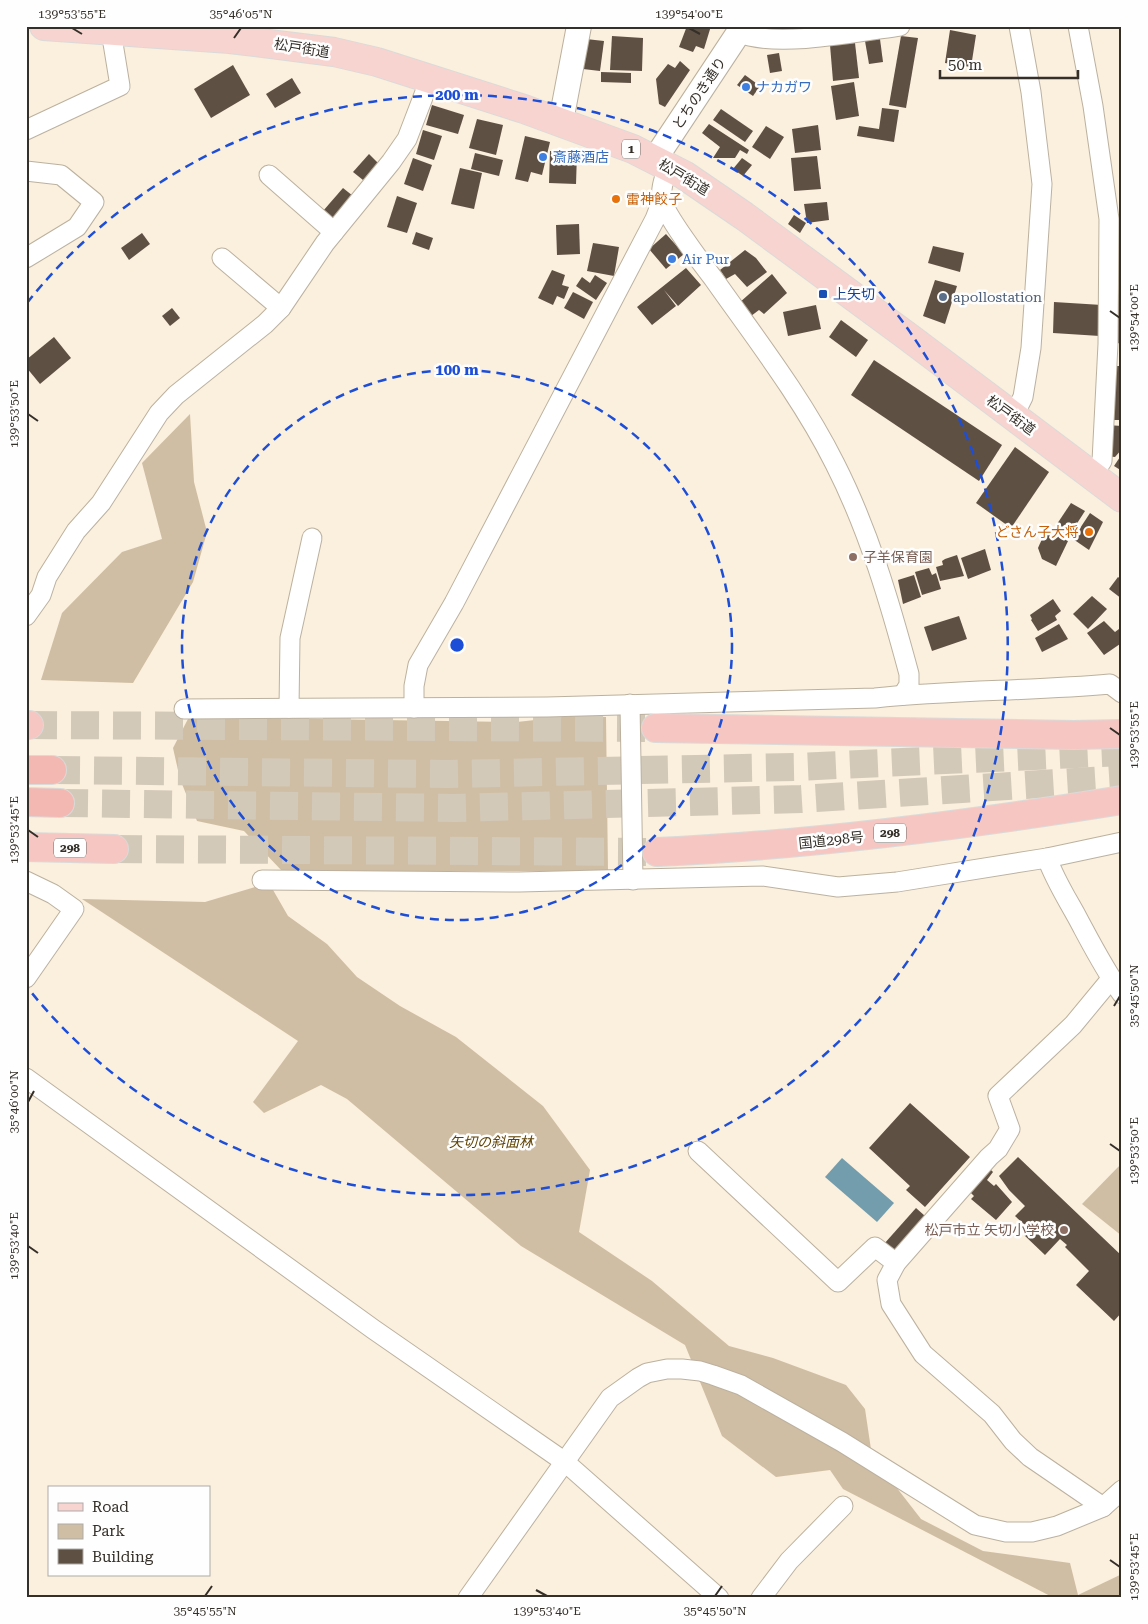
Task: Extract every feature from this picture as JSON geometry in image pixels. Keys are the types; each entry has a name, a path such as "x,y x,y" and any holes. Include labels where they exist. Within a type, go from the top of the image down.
{"highway":[{"path":"656,728 1074,735 1122,734"},
{"name":"国道298号","path":"657,852 755,848 846,839 1028,815 1122,800"},
{"path":"26,802 60,803"},
{"name":"298","path":"26,846 114,849"}],"main road":[{"name":"松戸街道","path":"44,26 282,44 377,62 561,121 661,163 703,187 744,216 1122,498"}],"street":[{"path":"561,121 579,26"},
{"path":"741,30 753,38 818,37 900,26"},
{"path":"1013,417 1023,397 1031,348 1042,184 1031,92 1019,26"},
{"path":"1078,26 1116,221 1115,349 1102,461 1092,476"},
{"name":"とちのき通り","path":"661,163 741,30"},
{"path":"26,130 120,86 111,31"},
{"path":"26,616 41,595 47,576 76,531 101,503 160,413 176,395 265,324 281,308 334,232 391,162 407,139 430,79"},
{"path":"414,708 414,686 418,665 486,541 656,219 662,202 661,163"},
{"path":"26,171 61,175 94,202 77,227 26,258"},
{"path":"269,175 334,232"},
{"path":"662,202 687,243 779,370 835,464 859,515 894,620 909,674 909,685 903,695"},
{"path":"222,258 281,308"},
{"path":"289,708 290,638 312,538"},
{"path":"184,709 546,707 875,698 903,695 1116,688"},
{"path":"630,704 633,880"},
{"path":"262,880 519,882 762,876 838,887 897,882 1047,858 1122,842"},
{"path":"1047,858 1057,885 1116,980 1073,1025 998,1096 1010,1129 998,1149 988,1157 896,1263 887,1280 891,1304 923,1354 992,1414 1013,1441 1030,1457 1103,1508"},
{"path":"26,881 53,894 74,909 26,978"},
{"path":"26,1078 373,1329 564,1462 719,1598"},
{"path":"698,1151 838,1282 876,1247 896,1263"},
{"path":"468,1598 610,1398 638,1378 667,1369 700,1370 741,1385 842,1442 975,1525 1006,1532 1032,1532 1057,1526 1103,1508 1122,1490"},
{"path":"761,1598 789,1560 843,1506"}],"green space":[{"path":"190,414 194,482 207,532 193,582 133,683 41,680 62,613 122,552 162,539 142,463"},
{"path":"571,716 606,717 608,871 282,871 244,831 197,821 180,779 173,748 189,717 517,722"},
{"name":"矢切の斜面林","path":"269,883 288,916 327,944 357,977 400,1006 456,1037 543,1106 590,1170 579,1232 652,1281 729,1346 773,1358 846,1385 865,1409 872,1456 921,1519 983,1551 1070,1563 1078,1595 1122,1574 1122,1598 1054,1598 843,1489 830,1470 776,1477 722,1436 685,1345 521,1246 347,1099 321,1085 264,1113 253,1102 298,1041 82,899 205,902"},
{"path":"1122,1163 1122,1236 1082,1204"}],"water":[{"path":"842,1158 894,1203 877,1222 825,1177"}],"building":[{"path":"687,26 711,26 704,49 696,46 693,52 679,47"},
{"path":"950,30 976,35 971,67 945,63"},
{"path":"612,36 643,38 642,71 610,70"},
{"path":"901,36 918,38 906,108 889,105"},
{"path":"586,39 604,41 600,71 583,69"},
{"path":"880,39 883,62 869,64 865,41"},
{"path":"855,43 859,78 833,81 830,45"},
{"path":"779,53 782,71 770,73 767,55"},
{"path":"680,61 690,70 665,107 659,104 656,79 668,64 675,68"},
{"path":"233,65 250,95 211,118 194,89"},
{"path":"601,72 631,73 631,83 601,82"},
{"path":"745,75 760,86 753,96 737,85"},
{"path":"292,78 301,93 275,108 266,94"},
{"path":"854,82 859,116 836,120 831,86"},
{"path":"432,105 464,115 458,134 426,125"},
{"path":"882,108 899,110 894,142 857,136 859,126 879,129"},
{"path":"721,109 753,131 745,142 713,120"},
{"path":"477,119 503,125 496,155 469,148"},
{"path":"709,124 749,150 747,154 740,150 735,158 713,158 720,147 702,133"},
{"path":"818,125 821,150 795,153 792,129"},
{"path":"766,126 784,137 770,159 752,147"},
{"path":"423,130 442,136 434,160 416,154"},
{"path":"525,136 550,142 542,175 531,172 528,182 515,179"},
{"path":"550,151 577,152 576,184 549,183"},
{"path":"475,153 503,160 499,176 471,169"},
{"path":"369,154 378,163 363,180 353,172"},
{"path":"817,156 821,189 794,191 791,158"},
{"path":"413,158 432,165 423,191 404,184"},
{"path":"742,158 752,165 743,176 733,169"},
{"path":"460,168 482,173 474,209 451,204"},
{"path":"343,188 353,196 333,220 323,211"},
{"path":"397,196 417,203 407,233 387,227"},
{"path":"827,202 829,220 807,223 804,204"},
{"path":"794,215 806,223 800,233 788,224"},
{"path":"579,224 580,254 557,255 556,225"},
{"path":"416,232 433,238 429,250 412,244"},
{"path":"142,233 150,244 129,260 121,248"},
{"path":"666,234 684,254 666,269 649,249"},
{"path":"593,243 619,247 614,276 587,271"},
{"path":"933,246 964,253 960,272 928,263"},
{"path":"745,250 756,258 767,272 747,287 735,274 726,279 720,270"},
{"path":"1115,255 1122,260 1122,345 1112,340 1116,325 1119,280 1115,281"},
{"path":"686,268 701,285 678,306 664,290 676,306 652,325 637,307"},
{"path":"552,270 565,275 562,285 569,287 564,299 557,296 553,305 538,298"},
{"path":"772,274 787,293 764,314 759,310 751,316 739,303"},
{"path":"595,275 607,283 596,300 576,286 582,277 590,283"},
{"path":"935,280 957,286 945,324 923,316"},
{"path":"573,292 593,302 584,319 564,308"},
{"path":"1054,302 1102,305 1100,336 1053,333"},
{"path":"816,305 821,329 788,336 783,312"},
{"path":"172,308 180,318 170,326 162,316"},
{"path":"841,320 868,340 856,357 829,337"},
{"path":"54,337 71,358 40,384 26,367 26,360"},
{"path":"874,360 1002,445 979,481 851,395"},
{"path":"1117,366 1122,366 1122,420 1111,420 1113,373 1117,373"},
{"path":"1107,425 1122,426 1122,449 1115,457 1105,456"},
{"path":"1015,447 1049,472 1011,528 976,503"},
{"path":"1122,454 1122,471 1114,466"},
{"path":"1071,503 1085,511 1067,539 1053,530"},
{"path":"1090,513 1103,522 1089,550 1073,539"},
{"path":"1046,530 1068,541 1056,566 1042,559 1038,548"},
{"path":"985,549 991,570 968,579 961,558"},
{"path":"957,555 964,576 940,581 936,567 943,565 942,561 945,559"},
{"path":"929,568 932,575 936,573 941,589 922,595 915,572"},
{"path":"914,575 921,597 903,604 898,580"},
{"path":"1118,577 1122,580 1122,599 1109,589"},
{"path":"1092,596 1107,609 1088,629 1073,614"},
{"path":"1053,599 1061,611 1055,616 1057,620 1038,631 1030,615"},
{"path":"959,616 967,639 932,651 924,627"},
{"path":"1104,621 1115,632 1119,629 1122,633 1122,647 1120,644 1104,655 1087,633"},
{"path":"1059,624 1068,639 1042,652 1035,638"},
{"path":"910,1103 970,1157 925,1207 906,1190 910,1186 869,1148"},
{"path":"1018,1157 1122,1256 1122,1312 1114,1321 1076,1285 1089,1271 1065,1247 1067,1245 1060,1239 1045,1255 1024,1235 1029,1229 1015,1216 1025,1206 1009,1190 999,1176"},
{"path":"989,1168 993,1172 987,1180 994,1186 996,1184 1012,1202 996,1220 971,1199 974,1196 969,1191"},
{"path":"916,1208 925,1216 893,1252 884,1244"}],"tunnel":[{"path":"29,725 656,728"},
{"path":"52,770 447,774 795,767 1122,752"},
{"path":"60,803 454,808 801,799 1122,779"},
{"path":"114,849 657,852"}],"place":[{"name":"ナカガワ","path":"746,87"},
{"name":"斎藤酒店","path":"543,157"},
{"name":"雷神餃子","path":"616,199"},
{"name":"Air Pur","path":"672,259"},
{"name":"上矢切","path":"823,294"},
{"name":"apollostation","path":"943,297"},
{"name":"どさん子大将","path":"1089,532"},
{"name":"子羊保育園","path":"853,557"},
{"name":"松戸市立 矢切小学校","path":"1064,1230"}]}
